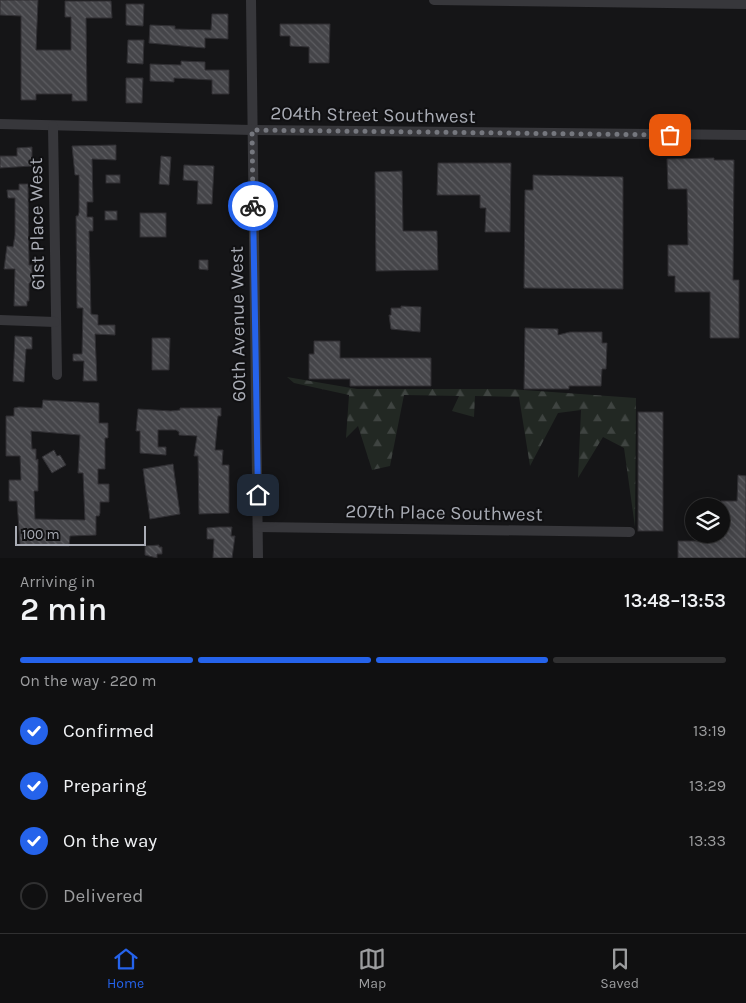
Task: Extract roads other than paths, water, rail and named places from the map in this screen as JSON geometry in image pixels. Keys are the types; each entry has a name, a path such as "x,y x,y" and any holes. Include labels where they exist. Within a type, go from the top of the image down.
{"street":[{"name":"60th Avenue West","path":"251,0 258,558"},
{"path":"434,0 746,4"},
{"name":"204th Street Southwest","path":"0,124 252,130 746,135"},
{"name":"61st Place West","path":"53,126 56,375"},
{"path":"0,320 55,322"},
{"name":"207th Place Southwest","path":"258,527 630,532"}]}
